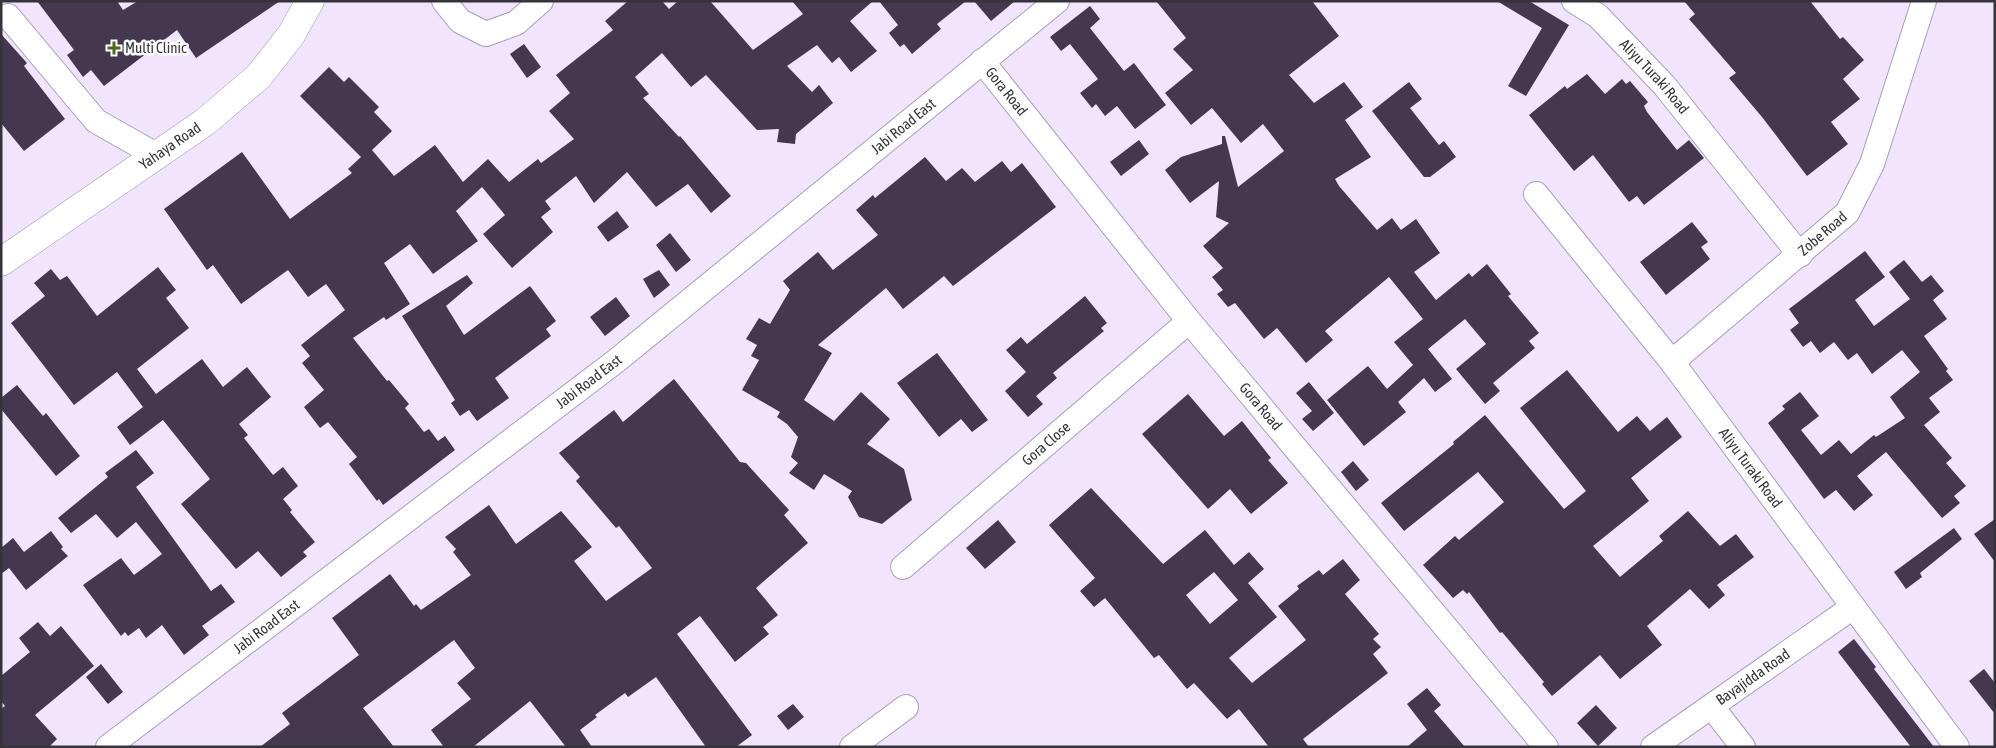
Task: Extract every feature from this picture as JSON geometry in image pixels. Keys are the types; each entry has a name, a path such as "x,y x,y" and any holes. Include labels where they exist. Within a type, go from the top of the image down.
{"street":[{"name":"Yahaya Road","path":"1,262 205,122 258,77 291,35 310,1"},
{"path":"444,1 460,21 486,34 516,22 541,1"},
{"name":"Jabi Road East","path":"108,747 616,361 1057,1"},
{"name":"Aliyu Turaki Road","path":"1574,1 1598,16 1664,85 1800,255"},
{"name":"Zobe Road","path":"1672,362 1800,255 1847,213 1872,164 1887,123 1924,1"},
{"path":"8,16 96,121 156,155"},
{"name":"Gora Road","path":"982,61 1189,321 1546,747"},
{"name":"Aliyu Turaki Road","path":"1536,194 1672,362 1957,747"},
{"name":"Gora Close","path":"902,567 1189,321"},
{"name":"Bayajidda Road","path":"1653,747 1853,607"},
{"path":"852,747 906,707"},
{"path":"1712,707 1743,747"}],"building":[{"path":"37,1 117,1 123,10 138,1 280,1 196,58 177,30 104,86 91,70 83,77 67,55 74,50"},
{"path":"628,1 662,1 669,9 678,1 710,1 753,50 803,14 792,1 873,1 850,21 877,51 851,72 839,57 832,63 817,45 787,66 812,92 819,85 833,103 796,134 795,144 777,142 779,129 757,130 706,75 691,87 662,53 635,77 649,94 643,98 680,136 731,196 711,213 688,184 656,207 627,172 594,203 576,176 545,201 551,209 541,217 553,232 512,268 483,234 505,215 482,187 456,211 478,241 433,274 410,244 384,263 410,304 386,320 384,317 353,338 387,381 389,380 409,404 405,408 424,432 429,429 438,441 445,436 455,450 383,505 379,499 377,501 349,464 357,457 328,422 320,428 304,407 324,390 302,363 310,356 301,345 345,310 326,284 308,297 288,270 241,304 213,265 207,270 164,209 242,152 290,219 352,173 348,169 361,157 300,96 329,67 344,82 349,77 379,107 374,112 392,131 372,150 394,176 435,145 463,182 488,159 509,182 538,159 541,163 574,139 549,111 570,93 556,75 613,30 605,21"},
{"path":"879,1 966,1 937,24 941,29 912,54 904,44 900,47 889,33 898,25"},
{"path":"974,1 1015,1 991,21"},
{"path":"1156,1 1312,1 1339,36 1289,75 1314,103 1344,82 1363,107 1345,120 1371,157 1335,179 1339,186 1377,230 1392,218 1401,230 1416,219 1440,253 1414,272 1436,300 1469,273 1472,277 1487,264 1511,294 1508,296 1539,333 1529,341 1535,348 1493,383 1500,391 1485,404 1456,369 1486,344 1465,319 1428,349 1452,379 1435,392 1424,378 1398,402 1406,412 1364,446 1327,400 1368,366 1387,389 1413,365 1394,342 1423,319 1389,277 1325,331 1333,340 1306,363 1277,328 1264,339 1235,303 1228,307 1217,294 1223,290 1212,277 1223,268 1203,246 1229,223 1216,217 1219,181 1190,203 1165,170 1181,157 1222,144 1222,136 1225,136 1238,187 1284,151 1263,124 1241,143 1212,108 1191,125 1165,93 1193,70 1173,49 1186,38"},
{"path":"1497,1 1529,1 1569,25 1526,96 1508,86 1542,28"},
{"path":"1684,1 1810,1 1840,39 1843,37 1864,60 1843,79 1860,99 1831,122 1848,144 1807,176 1762,117 1729,78 1736,73 1689,19 1695,14"},
{"path":"1090,6 1100,19 1090,28 1124,71 1134,63 1166,105 1135,129 1117,106 1105,116 1096,104 1092,108 1080,93 1098,79 1070,44 1061,51 1050,37"},
{"path":"1,34 27,63 24,66 65,119 24,151 1,123"},
{"path":"524,44 541,67 527,78 510,54"},
{"path":"1587,74 1605,94 1622,79 1626,84 1630,81 1648,102 1644,106 1647,112 1677,150 1689,140 1704,158 1644,205 1637,196 1629,202 1593,155 1574,171 1529,115 1565,86 1567,89"},
{"path":"1409,82 1422,99 1410,108 1439,145 1444,141 1456,157 1430,177 1424,177 1372,111"},
{"path":"1139,140 1149,154 1121,176 1110,162"},
{"path":"925,157 946,181 962,168 975,182 1002,161 1011,172 1022,163 1056,207 953,286 944,276 903,309 886,288 818,345 832,353 804,400 834,421 861,392 890,419 867,444 904,469 912,500 882,524 859,517 848,497 852,491 824,474 814,490 789,473 798,463 791,457 798,437 787,424 777,417 780,412 742,390 759,360 751,356 757,345 746,339 759,318 770,324 790,290 783,281 818,252 833,270 878,235 856,210 873,195 875,198"},
{"path":"617,211 629,227 608,242 597,227"},
{"path":"1692,222 1708,242 1701,247 1710,259 1666,295 1640,262"},
{"path":"670,233 691,260 676,272 656,245"},
{"path":"1865,251 1885,277 1855,300 1874,326 1910,299 1889,272 1904,260 1922,282 1931,275 1944,291 1933,300 1947,319 1924,336 1948,369 1946,371 1953,380 1929,398 1940,412 1924,425 1952,458 1946,463 1966,486 1954,496 1960,503 1942,518 1886,452 1857,476 1873,495 1854,511 1836,490 1824,499 1768,423 1785,409 1782,406 1800,392 1819,416 1801,430 1821,455 1839,440 1851,454 1874,435 1876,437 1905,418 1890,397 1920,372 1902,350 1872,374 1857,353 1848,360 1834,342 1820,353 1811,341 1803,347 1790,330 1799,323 1789,309"},
{"path":"158,267 176,290 166,298 189,328 137,369 156,394 202,359 223,387 247,367 271,397 239,424 248,435 244,438 273,475 283,467 298,486 283,499 292,510 290,512 315,542 303,552 307,556 281,577 258,551 236,569 181,504 210,479 163,420 130,445 117,427 143,407 117,372 74,405 11,323 45,296 34,283 51,269 60,280 67,276 97,316"},
{"path":"659,270 670,285 654,298 643,279"},
{"path":"467,275 473,283 446,306 464,335 530,286 556,321 546,329 551,336 495,378 509,398 477,421 469,410 460,416 451,403 455,400 402,316"},
{"path":"1085,296 1107,323 1101,328 1104,331 1053,373 1057,378 1036,396 1043,404 1028,417 1005,391 1026,372 1006,350 1021,337 1027,344"},
{"path":"616,297 630,316 605,336 590,317"},
{"path":"937,353 988,420 972,432 961,419 939,437 897,383"},
{"path":"1567,370 1618,432 1637,416 1650,431 1667,417 1682,437 1631,478 1649,501 1593,546 1620,577 1663,541 1659,536 1688,511 1720,546 1736,534 1754,557 1717,585 1725,595 1709,609 1690,589 1647,626 1662,645 1620,679 1600,655 1552,696 1542,684 1544,682 1502,632 1500,633 1469,592 1467,594 1463,590 1453,598 1423,565 1455,536 1459,540 1504,502 1478,472 1404,531 1381,503 1454,444 1453,442 1485,415 1564,509 1586,491 1520,408"},
{"path":"674,379 740,462 746,463 789,510 784,515 808,543 756,588 778,615 763,627 769,634 735,662 700,616 677,634 752,735 736,747 706,747 656,677 628,697 625,693 595,715 597,717 580,730 592,747 566,747 530,701 473,747 444,747 431,730 471,699 457,683 475,668 454,640 363,708 394,747 260,747 290,724 282,713 359,655 332,618 390,574 414,606 416,604 421,610 471,575 453,552 456,549 445,537 489,505 516,544 561,511 592,547 574,561 606,601 652,568 619,526 616,528 576,481 580,477 559,453 614,410 623,422"},
{"path":"1309,382 1334,413 1313,431 1302,419 1312,411 1296,393"},
{"path":"17,385 43,416 46,413 80,456 56,476 1,409 1,398"},
{"path":"1188,394 1224,436 1242,421 1271,458 1268,460 1288,483 1251,514 1230,489 1208,509 1142,434"},
{"path":"136,450 154,473 136,487 211,591 221,584 235,602 202,626 209,635 184,655 162,625 146,638 139,628 128,636 125,632 121,636 83,585 121,558 134,575 162,554 136,522 117,538 96,514 71,533 58,518 108,477 105,473"},
{"path":"1353,461 1369,480 1356,491 1341,472"},
{"path":"1091,488 1163,564 1205,530 1234,565 1249,552 1264,569 1248,583 1277,617 1229,658 1252,683 1306,640 1278,606 1299,589 1297,586 1319,570 1323,575 1343,559 1360,580 1345,594 1379,634 1373,639 1381,647 1373,654 1388,673 1303,739 1309,747 1269,747 1239,709 1227,719 1194,683 1187,689 1159,655 1154,658 1105,598 1094,607 1080,591 1095,578 1049,525","holes":["1214,572 1238,600 1210,624 1186,595"]},
{"path":"1995,519 1995,562 1974,534"},
{"path":"998,520 1016,542 985,569 966,548"},
{"path":"1954,528 1962,539 1920,573 1922,577 1906,589 1894,572"},
{"path":"51,531 63,547 61,549 68,556 26,590 9,568 1,574 1,548 13,538 24,552"},
{"path":"38,622 50,636 61,626 94,666 35,715 57,739 49,747 1,747 1,709 5,706 1,701 1,676 30,652 19,638"},
{"path":"1854,639 1876,667 1874,669 1934,747 1911,747 1838,652"},
{"path":"101,664 123,692 108,704 86,677"},
{"path":"1984,669 1995,683 1995,714 1969,681"},
{"path":"1427,688 1441,705 1434,711 1465,747 1407,747 1427,730 1407,704"},
{"path":"793,704 804,717 788,730 777,716"},
{"path":"1596,705 1617,728 1598,746 1577,723"}],"place":[{"name":"Multi Clinic","path":"114,48"}]}
